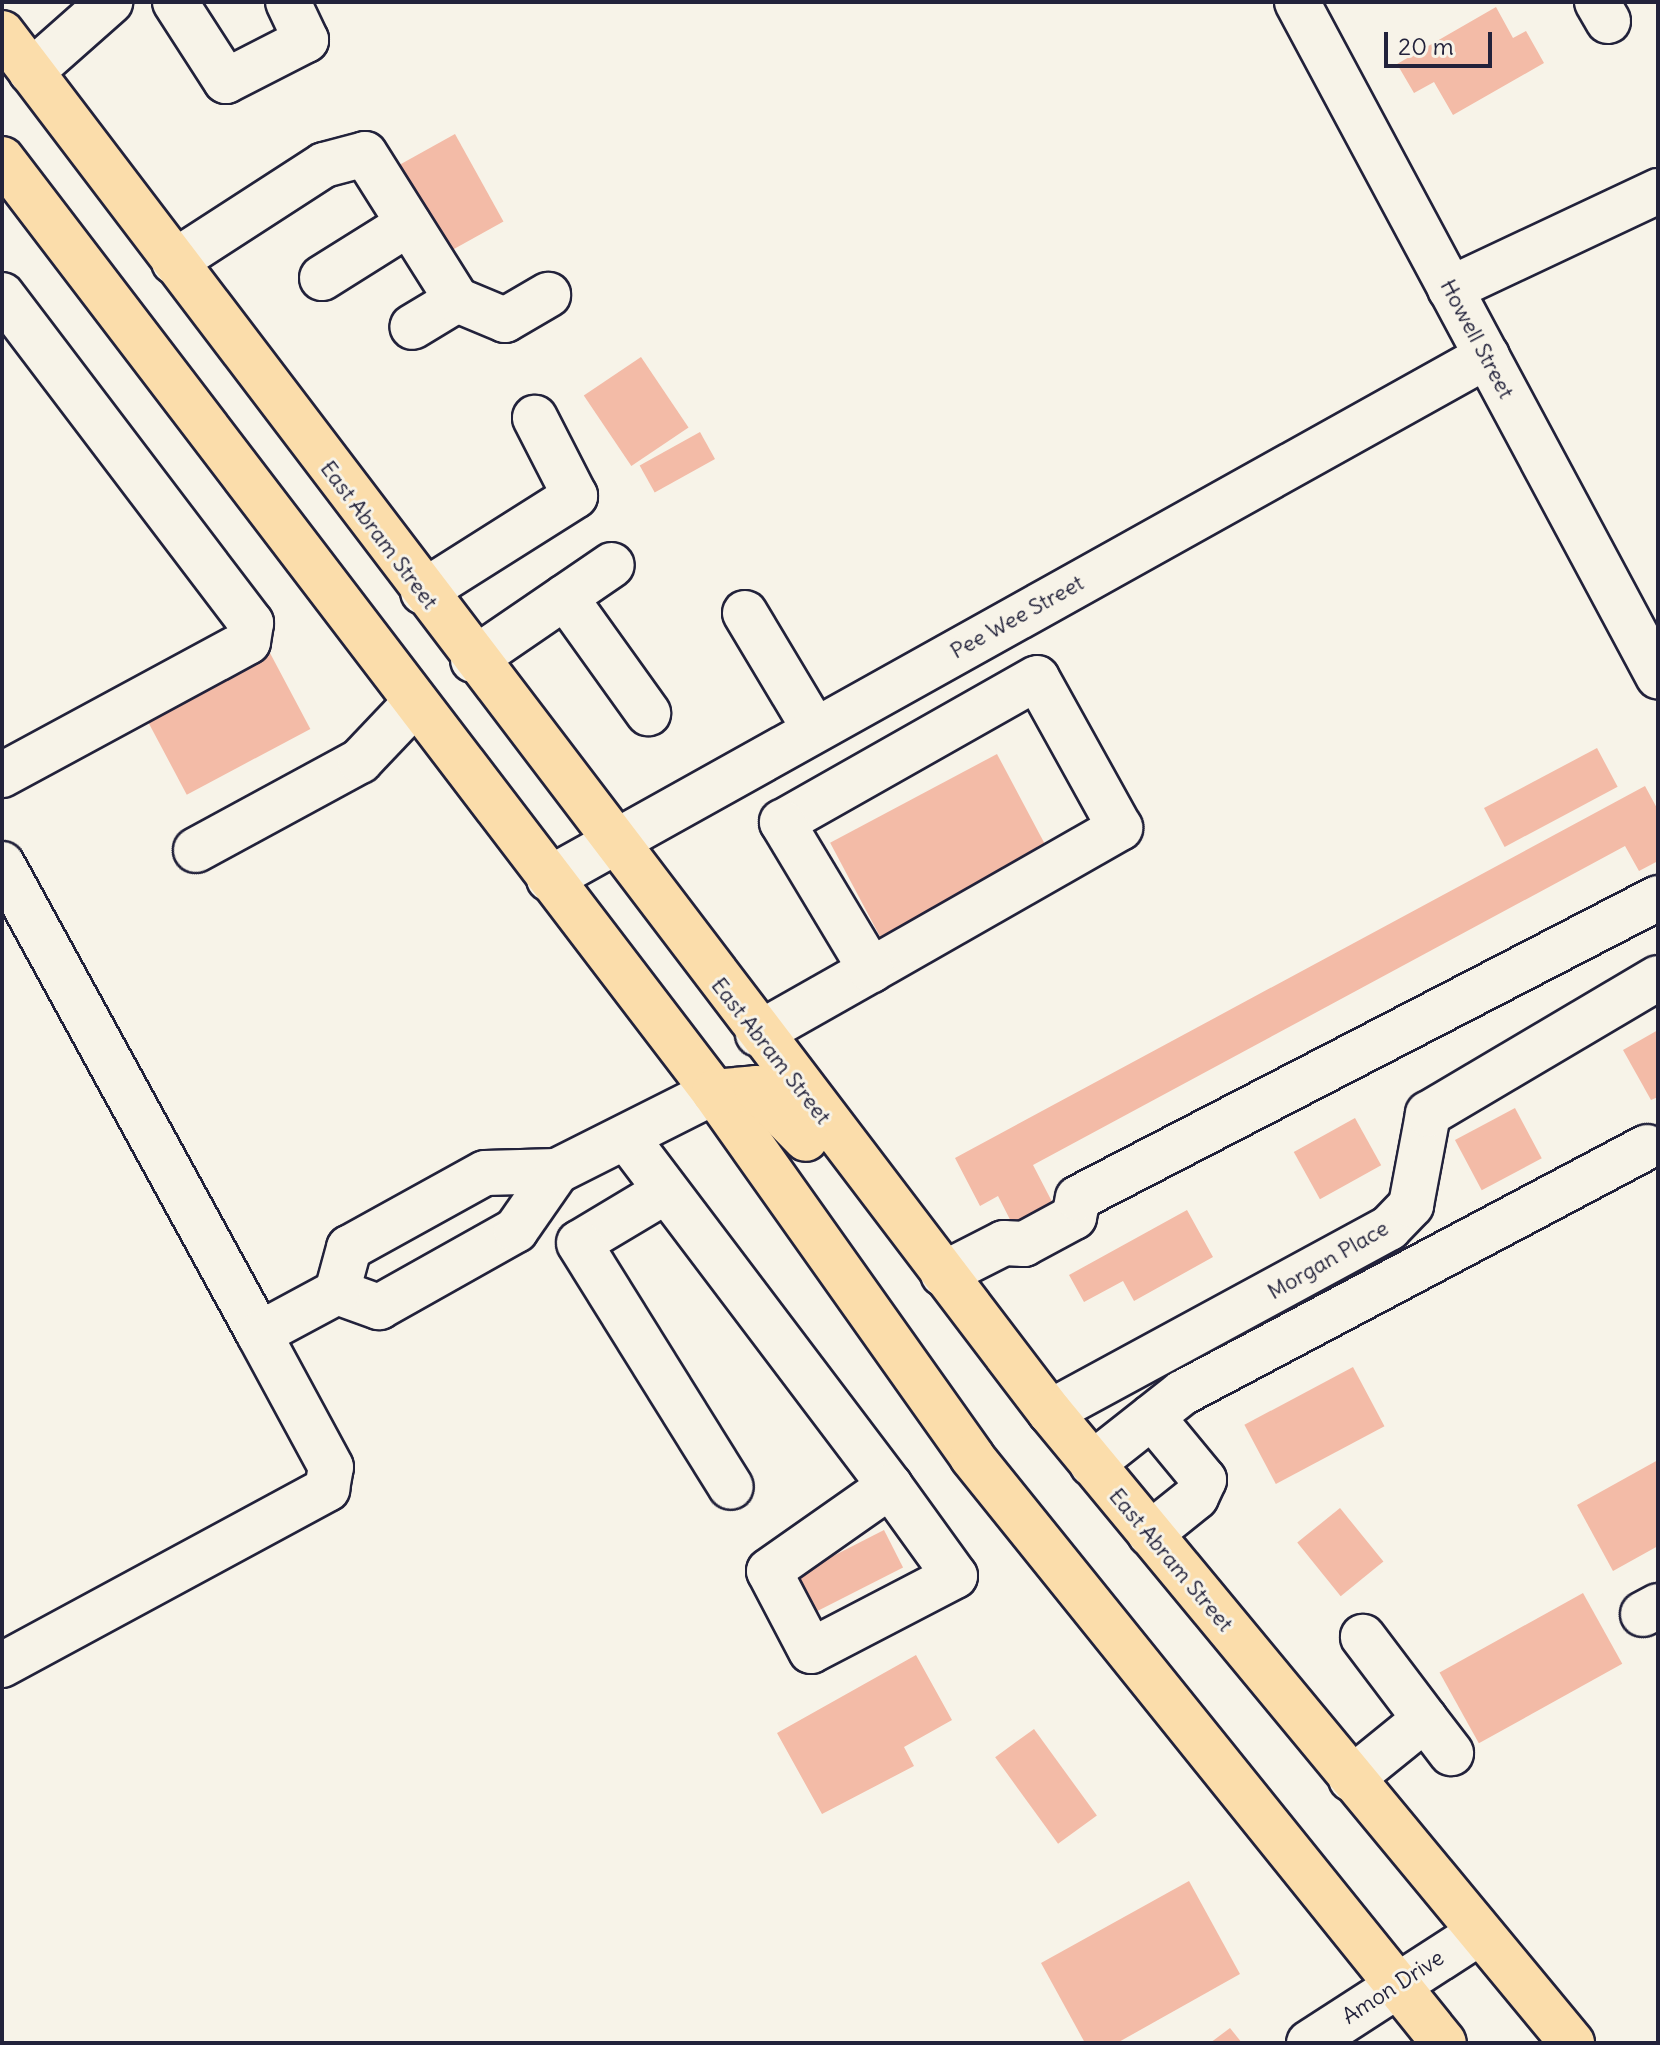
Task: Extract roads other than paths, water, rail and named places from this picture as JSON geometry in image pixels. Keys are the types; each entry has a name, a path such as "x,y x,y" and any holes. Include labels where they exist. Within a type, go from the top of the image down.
{"main road":[{"name":"East Abram Street","path":"2,33 611,843 1016,1369 1351,1779 1572,2043"},
{"path":"2,159 714,1092 972,1457 1444,2043"},
{"path":"714,1092 747,1086 765,1094 916,1283 963,1333 1016,1369"}],"street":[{"path":"31,72 110,2"},
{"path":"175,2 226,81 306,40 288,2"},
{"name":"Howell Street","path":"1297,2 1658,676"},
{"path":"174,262 324,165 365,154 457,300 505,320 548,295"},
{"path":"1450,289 1658,191"},
{"path":"322,278 408,224"},
{"path":"2,295 251,623 248,642 2,775"},
{"path":"412,327 457,300"},
{"name":"Pee Wee Street","path":"549,879 1487,356"},
{"path":"423,592 575,496 535,418"},
{"path":"473,660 612,565"},
{"path":"565,597 648,713"},
{"path":"745,613 815,730"},
{"path":"758,1034 1120,828 1037,678 782,822"},
{"path":"196,850 360,761 415,703"},
{"path":"749,766 871,970"},
{"path":"2,864 331,1467 327,1489 2,1665"},
{"path":"943,1274 1004,1243 1037,1237 1074,1217 1078,1198 1658,898"},
{"name":"Morgan Place","path":"1050,1412 1389,1228 1411,1205 1428,1114 1658,978"},
{"path":"259,1334 337,1292 349,1248 485,1173 557,1171 714,1092"},
{"path":"626,1137 890,1486"},
{"path":"1092,1464 1182,1393 1654,1145"},
{"path":"337,1292 379,1307 516,1230 557,1171"},
{"path":"666,1191 579,1243 731,1487"},
{"path":"1150,1534 1196,1497 1204,1480 1152,1417"},
{"path":"1363,1637 1451,1753"},
{"path":"1351,1779 1425,1719"},
{"name":"Amon Drive","path":"1309,2043 1393,1982 1479,1933"}]}
